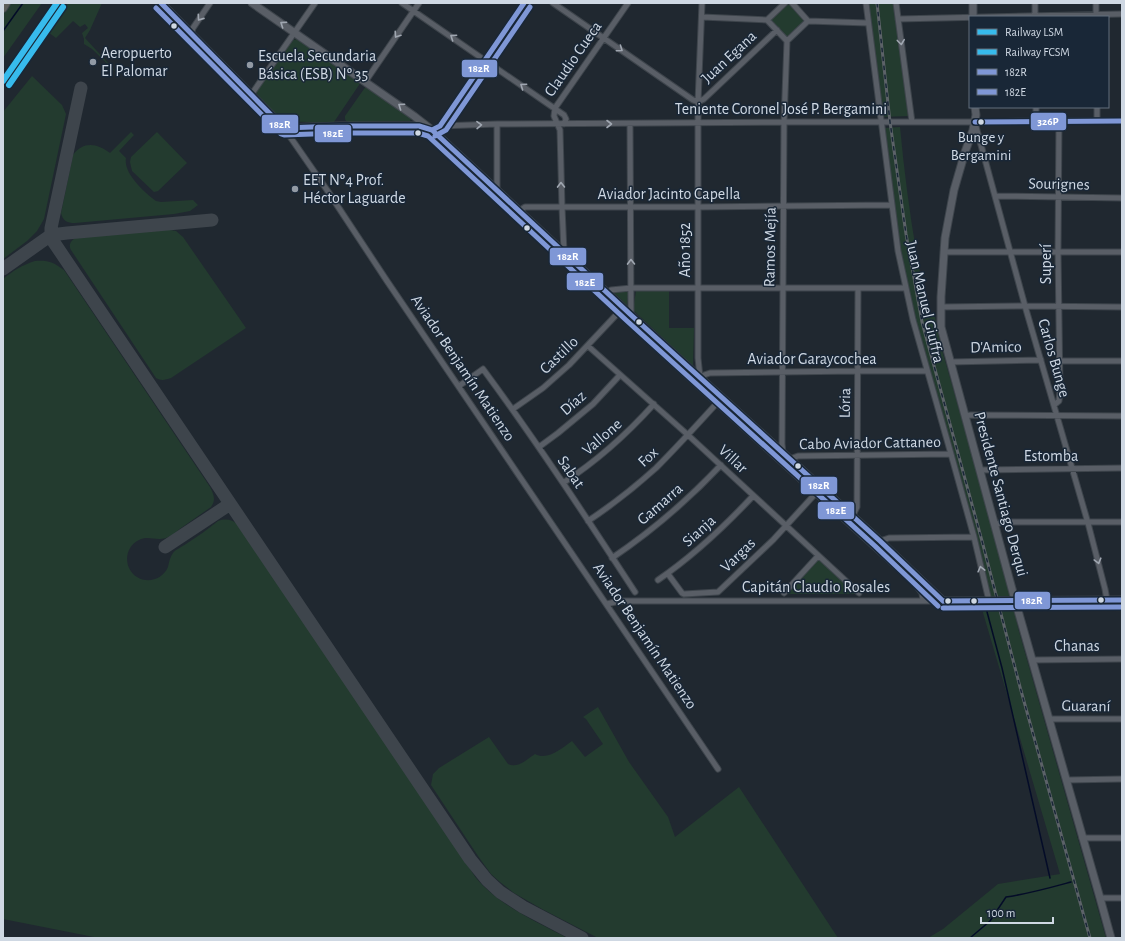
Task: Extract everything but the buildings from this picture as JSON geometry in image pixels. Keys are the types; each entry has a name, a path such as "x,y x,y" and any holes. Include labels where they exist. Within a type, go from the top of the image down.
{"main road":[{"path":"3,8 6,3"}],"street":[{"name":"Aviador Benjamín Matienzo","path":"161,3 284,128 718,769"},
{"path":"191,34 193,28 210,3"},
{"path":"252,3 432,130 631,315 880,541 943,601"},
{"path":"251,95 315,3"},
{"path":"402,3 555,108 565,116 566,119 561,124"},
{"path":"365,82 419,3"},
{"path":"284,128 419,126 432,130 440,126 524,3"},
{"path":"553,3 698,102"},
{"name":"Claudio Cueca","path":"564,252 561,124 554,116 555,108 628,3"},
{"name":"Año 1852","path":"702,3 698,102 698,358 702,379"},
{"path":"767,20 785,3"},
{"path":"792,3 808,21"},
{"name":"Juan Manuel Giuffra","path":"866,3 898,252 905,288 974,537 989,601"},
{"path":"896,3 912,122"},
{"path":"973,3 973,16"},
{"path":"1035,3 1035,16 1096,16 1122,14"},
{"path":"1096,3 1096,16"},
{"path":"702,17 767,20 787,41 808,21 868,23"},
{"path":"898,19 969,17"},
{"name":"Juan Egana","path":"698,102 704,99 777,30"},
{"name":"Ramos Mejía","path":"783,453 782,289 784,122 787,41"},
{"name":"Presidente Santiago Derqui","path":"975,108 975,122 954,190 945,238 940,307 941,327 1015,600 1111,938"},
{"path":"1036,108 1036,121"},
{"path":"1097,108 1097,121"},
{"name":"Teniente Coronel José P. Bergamini","path":"440,126 497,124 1122,120"},
{"name":"Superí","path":"1054,405 1059,401 1060,361 1058,252 1059,121"},
{"name":"Carlos Bunge","path":"975,122 1025,306 1088,523 1107,600"},
{"path":"497,124 497,190"},
{"path":"630,124 631,315"},
{"name":"Sourignes","path":"996,196 1122,198"},
{"name":"Aviador Jacinto Capella","path":"519,211 525,207 892,205"},
{"path":"944,252 1122,252"},
{"path":"609,294 611,290 631,288 905,288"},
{"name":"Lória","path":"852,517 857,506 858,288"},
{"path":"940,307 1122,307"},
{"name":"Castillo","path":"513,409 543,388 569,365 618,313 625,309"},
{"path":"618,313 915,584 922,593 923,601"},
{"name":"Villar","path":"588,346 654,404 859,592"},
{"name":"D'Amico","path":"950,362 1041,360"},
{"path":"1060,361 1122,361"},
{"name":"Sabat","path":"459,386 483,369 513,409 635,592"},
{"name":"Aviador Garaycochea","path":"702,379 704,375 710,372 927,371"},
{"name":"Díaz","path":"538,447 558,433 593,404 620,374"},
{"name":"Fox","path":"588,520 606,509 667,457 717,403"},
{"name":"Vallone","path":"563,484 608,450 654,404"},
{"path":"965,416 1122,416"},
{"name":"Cabo Aviador Cattaneo","path":"790,459 798,456 951,454"},
{"name":"Gamarra","path":"612,558 662,522 720,465"},
{"name":"Estomba","path":"980,470 1122,468"},
{"name":"Vargas","path":"668,574 684,594 718,592 786,526 816,493"},
{"name":"Sianja","path":"658,580 668,574 712,538 753,496"},
{"path":"995,525 1002,522 1122,522"},
{"path":"880,541 889,538 974,537"},
{"path":"784,593 818,556"},
{"name":"Capitán Claudio Rosales","path":"607,604 614,601 1122,600"},
{"name":"Chanas","path":"1032,660 1122,659"},
{"name":"Guaraní","path":"1050,719 1122,719"},
{"path":"1067,780 1122,779"},
{"path":"1082,838 1122,838"},
{"path":"1100,898 1122,898"}],"green space":[{"path":"9,3 42,3 3,58 3,12"},
{"path":"66,3 102,3 85,38 119,75 92,49 84,44 82,33 88,28 85,24 80,27 73,21 56,38 44,29"},
{"path":"866,3 896,3 908,116 882,117"},
{"path":"789,4 804,21 787,37 771,20"},
{"path":"298,39 360,81 359,85 332,123 282,121 257,94 257,91 293,40"},
{"path":"32,76 62,105 66,114 44,219 37,231 27,241 3,259 3,112"},
{"path":"368,87 412,118 410,121 346,121 345,116 364,89"},
{"path":"900,127 905,175 919,269 929,316 935,317 940,343 1013,598 992,599 905,288 884,128"},
{"path":"131,132 134,135 119,151 126,158 128,170 135,182 156,201 193,200 198,205 190,211 174,214 75,223 66,221 61,213 73,155 81,147 90,145 100,147 110,153"},
{"path":"157,132 187,163 158,191 154,192 132,171 130,162 131,157"},
{"path":"165,229 176,231 183,237 246,328 171,378 161,380 156,378 71,250 70,245 71,241 76,238"},
{"path":"35,261 50,262 64,270 210,487 213,495 214,502 211,507 172,535 161,539 146,538 134,543 130,547 127,558 129,568 132,573 141,579 155,579 163,575 166,571 171,556 174,552 218,521 229,520 239,525 476,878 485,888 507,905 567,938 99,938 3,919 3,279 18,268"},
{"path":"629,291 627,305 613,292"},
{"path":"636,291 669,291 669,328 694,328 693,366 633,310"},
{"path":"819,560 857,594 787,594 816,561"},
{"path":"1013,604 1018,628 1106,938 928,938 943,929 998,884 1060,874 981,606"},
{"path":"598,707 629,762 668,817 675,837 739,787 838,938 598,938 514,893 491,874 431,785 433,774 439,768 489,737 508,764 512,765 522,763 535,754 545,756 555,753 572,741 585,757 603,744 586,719 583,717"}],"waterway":[{"path":"3,31 23,3"},
{"path":"986,608 1002,668 1050,878"},
{"path":"970,938 990,921 1006,897 1030,893 1071,882"}],"taxiway":[{"path":"81,88 51,228 53,241 470,859 487,880 500,892 523,907 582,938"},
{"path":"3,269 51,235 212,220"},
{"path":"165,547 230,504"}],"railway":[{"path":"877,3 890,122 906,234 922,322 1020,687 1090,938"}],"rail line":[{"name":"LSM","path":"3,81 57,3"},
{"name":"FCSM","path":"9,85 63,7"}],"transit line":[{"name":"182R","path":"161,3 284,128 419,126 432,130 631,315 880,541 943,601"},
{"name":"182R","path":"432,130 440,126 524,3"},
{"name":"182E","path":"435,136 446,130 530,7"},
{"name":"182E","path":"156,8 281,134 418,133 428,136 626,320 875,546 938,606"},
{"name":"326P","path":"975,122 1122,121"},
{"name":"182R","path":"943,601 1122,600"},
{"name":"182E","path":"943,608 1122,607"}],"place":[{"name":"Aeropuerto El Palomar","path":"93,62"},
{"name":"Escuela Secundaria Básica (ESB) Nº 35","path":"250,65"},
{"name":"Bunge y Bergamini","path":"981,122"},
{"name":"EET Nº4 Prof. Héctor Laguarde","path":"295,189"}]}
